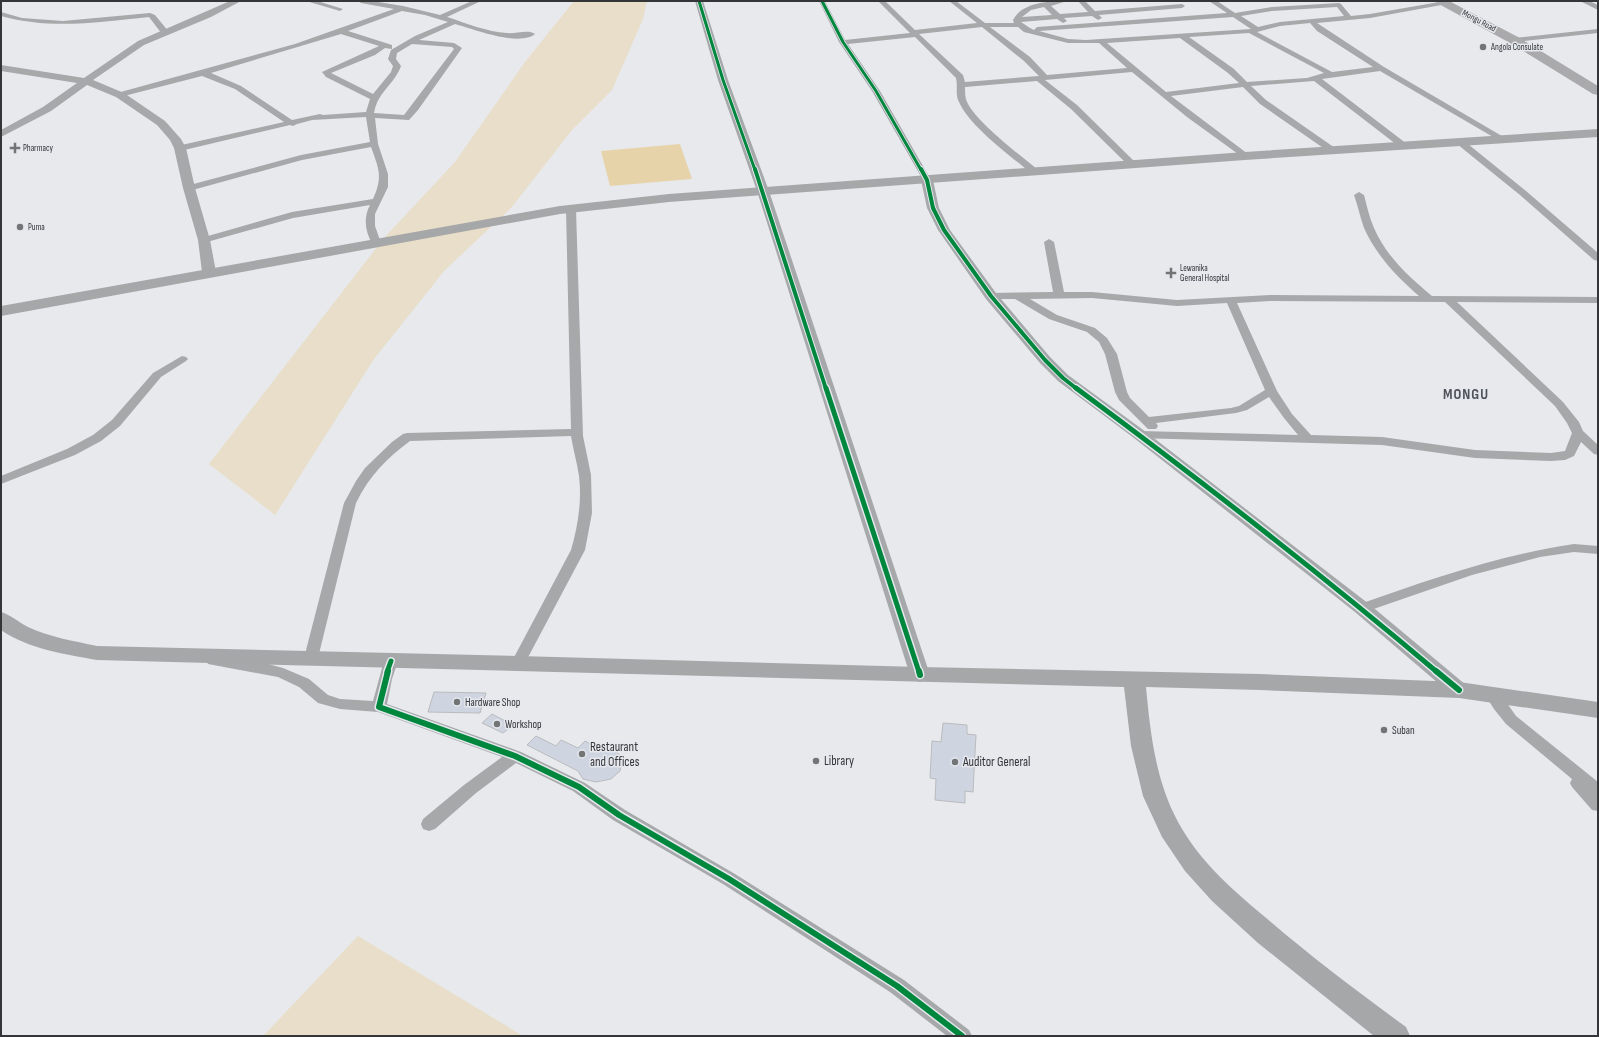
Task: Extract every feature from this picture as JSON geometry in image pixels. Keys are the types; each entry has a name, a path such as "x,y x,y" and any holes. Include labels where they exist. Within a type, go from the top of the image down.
{"main road":[{"name":"Mongu Road","path":"1443,2 1514,40 1598,91"},
{"path":"1,311 209,272 376,244 456,228 571,209 669,198 1246,156 1598,133"},
{"path":"1,619 16,629 46,642 97,653 518,663 920,675 1134,678 1459,690 1492,693 1598,710"},
{"path":"1134,678 1142,749 1150,780 1162,812 1182,847 1202,875 1227,901 1290,954 1396,1036"}],"street":[{"path":"1,134 47,109 120,56 141,43 208,15 237,1"},
{"path":"309,1 340,9"},
{"path":"361,1 402,8 440,17 499,35 513,36 531,34"},
{"path":"440,17 478,1"},
{"path":"699,1 723,80 764,191 920,675"},
{"path":"822,1 843,42 880,97 927,180 933,208 944,230 991,296 1027,341 1063,378 1143,428 1362,608 1459,690"},
{"path":"881,1 960,77 963,85 962,100 968,111 1035,172"},
{"path":"952,1 1027,59 1041,77 1133,164"},
{"path":"1018,23 1018,16 1022,12 1064,1"},
{"path":"1081,1 1111,32"},
{"path":"1140,1 1184,36 1231,70 1263,102 1332,150"},
{"path":"1174,1 1198,17"},
{"path":"1212,1 1234,15 1253,30 1331,74"},
{"path":"1583,1 1598,8"},
{"path":"1028,30 1070,27 1111,32 1184,36 1253,30 1280,24 1370,16 1443,2"},
{"path":"1018,23 1028,30 1068,41 1086,42 1101,41 1111,32 1165,20 1234,15 1272,9 1336,3 1349,18"},
{"path":"1046,5 1086,42"},
{"path":"843,42 983,25 1018,23 1058,17 1182,6"},
{"path":"120,95 290,48 374,20 402,8"},
{"path":"1,14 22,20 62,23 150,15 153,16 165,32"},
{"path":"1368,25 1370,16"},
{"path":"392,56 398,48 455,21"},
{"path":"1311,21 1320,29 1381,69 1503,139"},
{"path":"339,31 384,46 398,48"},
{"path":"1514,40 1598,31"},
{"path":"1101,41 1132,70 1200,125 1246,156"},
{"path":"313,118 370,114 406,118 415,108 458,48 454,45 411,42"},
{"path":"376,244 370,214 383,187 384,174 374,144 367,102 326,72 372,53 384,46"},
{"path":"372,53 392,56"},
{"path":"180,148 293,124 367,102 395,72 397,66 392,59 392,56"},
{"path":"1,68 86,81 120,95 161,123 175,139 180,148 189,188 204,240 209,272"},
{"path":"1164,95 1317,78 1331,74 1381,69"},
{"path":"963,85 1132,70"},
{"path":"201,73 228,82 293,124"},
{"path":"1317,78 1404,146"},
{"path":"1460,142 1523,193 1598,258"},
{"path":"189,188 301,158 374,144"},
{"path":"1359,195 1370,230 1389,262 1401,276 1429,299"},
{"path":"204,240 292,215 376,201"},
{"path":"518,663 578,550 583,533 587,506 585,476 577,432 575,312 571,209"},
{"path":"1049,242 1059,295"},
{"path":"1016,295 1053,316 1071,324 1092,330 1103,340 1111,354 1121,392 1125,400 1143,428 1163,435 1307,438 1382,442 1475,454 1565,456 1570,453 1578,433"},
{"path":"991,296 1092,295 1177,303 1202,303 1270,298 1598,300"},
{"path":"1232,300 1271,391 1288,416 1307,438"},
{"path":"1448,300 1559,404 1573,422 1578,433 1598,451"},
{"path":"1,480 71,452 97,438 132,407 157,375 182,359"},
{"path":"1143,428 1243,408 1271,391"},
{"path":"311,658 332,580 346,514 359,486 373,465 389,450 407,437 577,432"},
{"path":"1362,608 1467,572 1540,553 1574,548 1598,550"},
{"path":"191,656 231,664 264,668 283,673 304,683 323,699 340,704 379,707 514,756 579,788 619,815 729,880 897,986 962,1036"},
{"path":"379,707 385,679 391,661"},
{"path":"1492,693 1499,706 1511,720 1598,791"},
{"path":"429,824 470,789 514,756"},
{"path":"1566,765 1576,781 1598,805"}],"shaded area":[{"path":"574,1 647,1 643,19 612,90 572,130 511,208 445,270 374,359 275,515 209,464 384,238 455,162 525,62"},
{"path":"680,144 692,179 610,186 601,151"},
{"path":"358,936 523,1036 263,1036"}],"building":[{"name":"Hardware Shop","path":"434,692 486,693 480,713 428,712"},
{"name":"Workshop","path":"492,714 513,725 503,733 482,723"},
{"path":"943,723 967,725 967,734 976,735 973,792 965,791 965,803 935,800 936,779 930,778 932,741 941,742"},
{"name":"Restaurant and Offices","path":"536,736 556,746 561,740 578,748 585,741 600,749 605,748 615,750 623,759 620,771 611,779 596,782 583,779 578,771 527,745"}],"cycle path":[{"path":"699,1 723,80 763,191 920,675"},
{"path":"822,1 843,42 876,91 927,180 933,208 944,230 991,296 1045,360 1063,378 1140,435 1362,608 1459,690"},
{"path":"391,661 385,679 379,707 515,756 579,787 619,815 729,879 897,986 962,1036"}],"place":[{"name":"Angola Consulate","path":"1483,47"},
{"name":"Pharmacy","path":"15,148"},
{"name":"Puma","path":"20,227"},
{"name":"Lewanika General Hospital","path":"1171,273"},
{"name":"Hardware Shop","path":"457,702"},
{"name":"Workshop","path":"497,724"},
{"name":"Suban","path":"1384,730"},
{"name":"Restaurant and Offices","path":"582,754"},
{"name":"Library","path":"816,761"},
{"name":"Auditor General","path":"955,762"}],"district":[{"name":"MONGU","path":"1466,394"}]}
